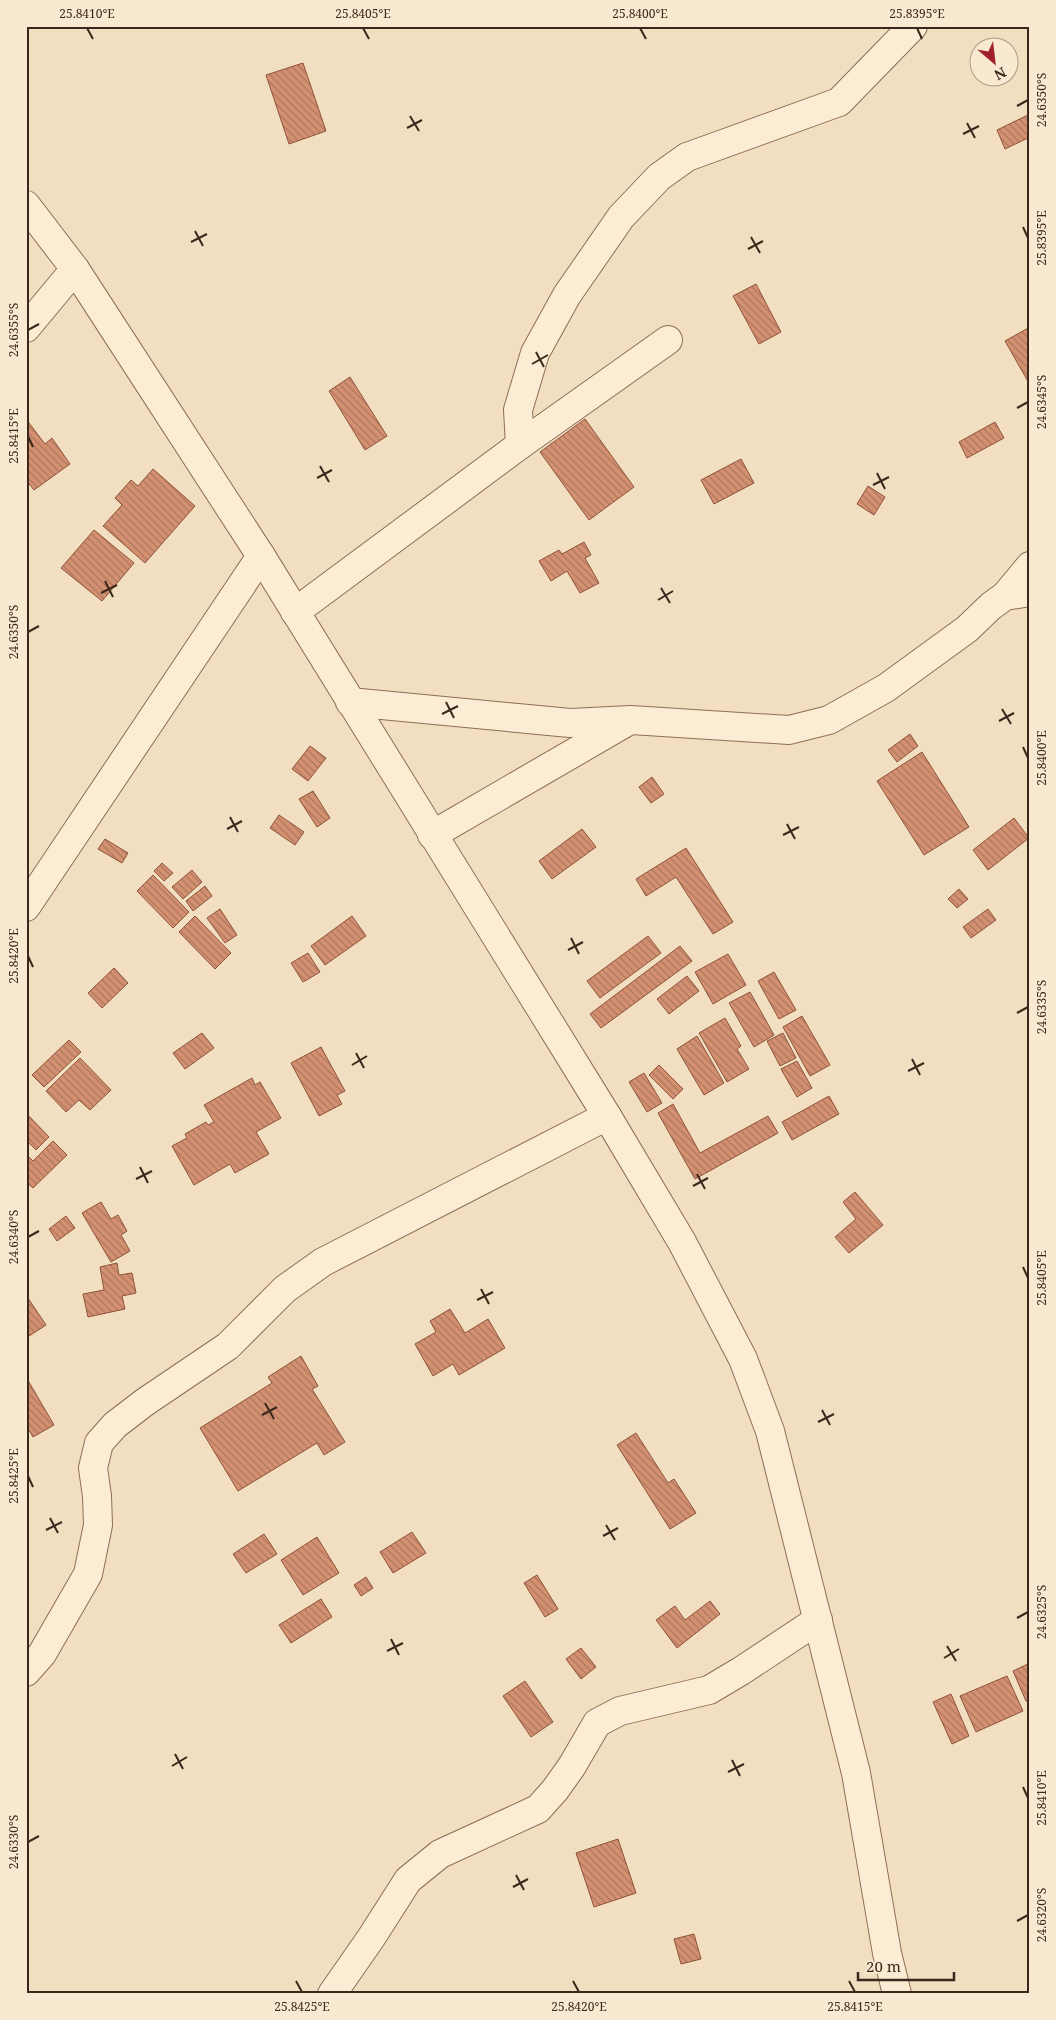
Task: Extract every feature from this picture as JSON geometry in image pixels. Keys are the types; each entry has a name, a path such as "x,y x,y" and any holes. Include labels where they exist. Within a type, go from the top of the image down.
{"street":[{"path":"520,445 518,410 534,353 568,295 621,217 659,176 687,157 839,102 913,26"},
{"path":"26,205 75,269 261,556 607,1116 682,1242 743,1360 770,1430 856,1772 887,1953 897,1994"},
{"path":"26,328 75,269"},
{"path":"295,612 520,445 668,340"},
{"path":"26,907 261,556"},
{"path":"350,702 570,723 631,720 788,730 829,720 886,688 967,629 991,606 1017,594 1030,566"},
{"path":"432,835 631,720"},
{"path":"26,1672 42,1654 88,1574 98,1525 97,1496 93,1468 99,1443 115,1425 145,1402 228,1346 285,1289 323,1262 607,1116"},
{"path":"332,1994 408,1880 440,1854 538,1809 566,1774 597,1723 620,1711 709,1690 818,1620"}],"building":[{"path":"303,63 326,131 289,144 266,75"},
{"path":"1030,114 1030,137 1005,149 997,130"},
{"path":"756,284 781,332 759,344 733,296"},
{"path":"1030,327 1030,385 1005,341"},
{"path":"350,377 387,436 365,450 329,391"},
{"path":"26,419 45,444 52,438 70,464 34,490 26,480"},
{"path":"585,419 634,487 589,520 540,452"},
{"path":"995,422 1004,438 967,458 959,442"},
{"path":"741,459 754,483 714,504 701,480"},
{"path":"153,469 195,506 145,563 103,526 122,505 115,498 131,480 138,486"},
{"path":"868,486 885,497 874,515 857,504"},
{"path":"94,530 134,563 102,601 61,568"},
{"path":"584,542 591,555 585,558 599,583 580,593 567,571 551,581 539,561 559,550 562,554"},
{"path":"910,734 918,746 897,762 888,750"},
{"path":"310,746 326,758 308,781 292,769"},
{"path":"922,752 969,827 924,855 877,781"},
{"path":"652,777 664,794 651,803 639,787"},
{"path":"313,791 330,818 317,827 299,799"},
{"path":"279,815 304,832 295,845 270,828"},
{"path":"1014,818 1029,838 988,870 973,850"},
{"path":"582,829 596,847 552,879 539,861"},
{"path":"105,839 128,853 122,863 98,849"},
{"path":"686,848 733,922 713,934 676,877 646,896 636,879"},
{"path":"162,863 173,873 164,881 154,871"},
{"path":"192,870 202,882 183,899 172,887"},
{"path":"153,875 189,912 173,928 137,891"},
{"path":"205,886 212,896 193,911 186,901"},
{"path":"959,889 968,899 957,908 948,899"},
{"path":"220,909 237,935 225,943 207,918"},
{"path":"988,909 996,920 971,938 963,927"},
{"path":"195,916 231,953 215,969 179,932"},
{"path":"352,916 366,936 325,965 311,946"},
{"path":"648,936 661,953 600,998 587,981"},
{"path":"680,946 692,961 601,1028 590,1014"},
{"path":"308,953 320,972 303,982 291,963"},
{"path":"728,954 746,985 713,1004 695,972"},
{"path":"114,968 128,983 102,1008 88,993"},
{"path":"774,972 796,1010 779,1019 758,981"},
{"path":"687,976 699,991 669,1014 657,999"},
{"path":"750,992 774,1035 754,1047 729,1003"},
{"path":"802,1016 830,1065 810,1076 783,1027"},
{"path":"725,1018 741,1046 737,1049 749,1069 727,1082 699,1033"},
{"path":"202,1033 214,1048 185,1069 173,1053"},
{"path":"783,1033 796,1058 780,1066 767,1041"},
{"path":"697,1036 724,1083 704,1095 677,1049"},
{"path":"69,1040 81,1052 44,1087 32,1075"},
{"path":"321,1047 345,1091 337,1095 342,1104 319,1116 291,1063"},
{"path":"80,1058 111,1090 90,1110 79,1100 66,1112 46,1091"},
{"path":"797,1061 812,1088 797,1097 781,1069"},
{"path":"659,1065 683,1089 673,1099 649,1075"},
{"path":"644,1073 662,1103 647,1112 629,1082"},
{"path":"252,1078 255,1085 260,1082 281,1118 256,1132 269,1154 235,1173 230,1164 194,1185 172,1146 187,1138 185,1134 206,1122 208,1125 214,1122 204,1105"},
{"path":"829,1096 839,1114 792,1140 782,1122"},
{"path":"673,1104 700,1153 768,1116 778,1133 695,1179 658,1113"},
{"path":"26,1113 49,1137 36,1150 26,1140"},
{"path":"53,1141 67,1155 33,1188 26,1182 26,1154 33,1161"},
{"path":"855,1192 883,1225 849,1253 835,1237 856,1219 843,1202"},
{"path":"101,1202 111,1219 118,1215 127,1231 121,1235 130,1251 111,1262 82,1213"},
{"path":"66,1216 75,1228 57,1241 49,1229"},
{"path":"117,1263 119,1275 132,1273 136,1293 122,1296 125,1309 88,1317 83,1294 104,1290 100,1267"},
{"path":"26,1295 46,1325 26,1338"},
{"path":"450,1309 465,1333 488,1319 505,1348 459,1375 453,1364 433,1376 415,1344 436,1332 430,1321"},
{"path":"301,1356 318,1386 312,1389 345,1442 324,1455 317,1443 238,1491 200,1428 272,1383 268,1377"},
{"path":"26,1377 54,1425 33,1437 26,1425"},
{"path":"636,1433 668,1483 674,1479 696,1513 670,1529 617,1445"},
{"path":"412,1532 426,1553 393,1573 380,1552"},
{"path":"264,1534 277,1554 246,1573 233,1554"},
{"path":"317,1537 339,1573 303,1595 281,1560"},
{"path":"537,1575 558,1609 545,1617 524,1583"},
{"path":"366,1577 373,1588 361,1596 354,1585"},
{"path":"321,1599 332,1617 291,1643 279,1625"},
{"path":"710,1601 720,1614 677,1648 656,1620 675,1606 685,1620"},
{"path":"581,1648 596,1667 581,1679 566,1659"},
{"path":"1030,1663 1030,1700 1026,1701 1013,1671"},
{"path":"1007,1676 1023,1711 976,1732 960,1696"},
{"path":"525,1681 553,1722 531,1737 503,1696"},
{"path":"951,1694 969,1736 952,1744 933,1702"},
{"path":"618,1839 636,1893 594,1907 576,1853"},
{"path":"694,1934 701,1959 681,1964 674,1939"}]}
